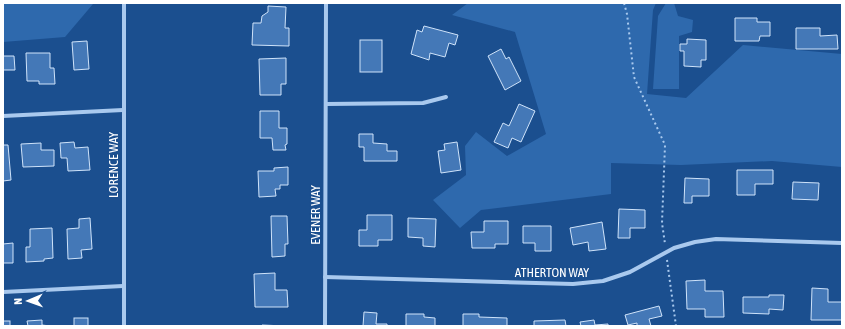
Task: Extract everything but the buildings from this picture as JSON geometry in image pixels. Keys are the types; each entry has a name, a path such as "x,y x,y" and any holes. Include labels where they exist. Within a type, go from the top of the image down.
{"street":[{"name":"LORENCE WAY","path":"124,3 122,110 124,326"},
{"name":"EVENER WAY","path":"325,326 326,3"},
{"path":"326,104 423,103 446,97"},
{"path":"3,116 122,110"},
{"name":"ATHERTON WAY","path":"325,277 573,284 603,281 623,274 674,248 695,242 716,239 842,242"},
{"path":"3,292 123,286"}],"path":[{"path":"624,3 627,14 634,77 664,145 662,223 676,326"}],"shaded area":[{"path":"468,3 656,3 653,10 647,94 686,98 743,45 842,54 842,167 772,161 681,165 611,163 611,194 481,210 460,228 433,200 466,175 465,146 476,132 507,156 546,134 515,32 452,15"},
{"path":"666,3 674,3 678,16 693,20 692,32 679,36 679,89 653,89 658,16"},
{"path":"3,4 93,4 65,37 3,42"}]}
